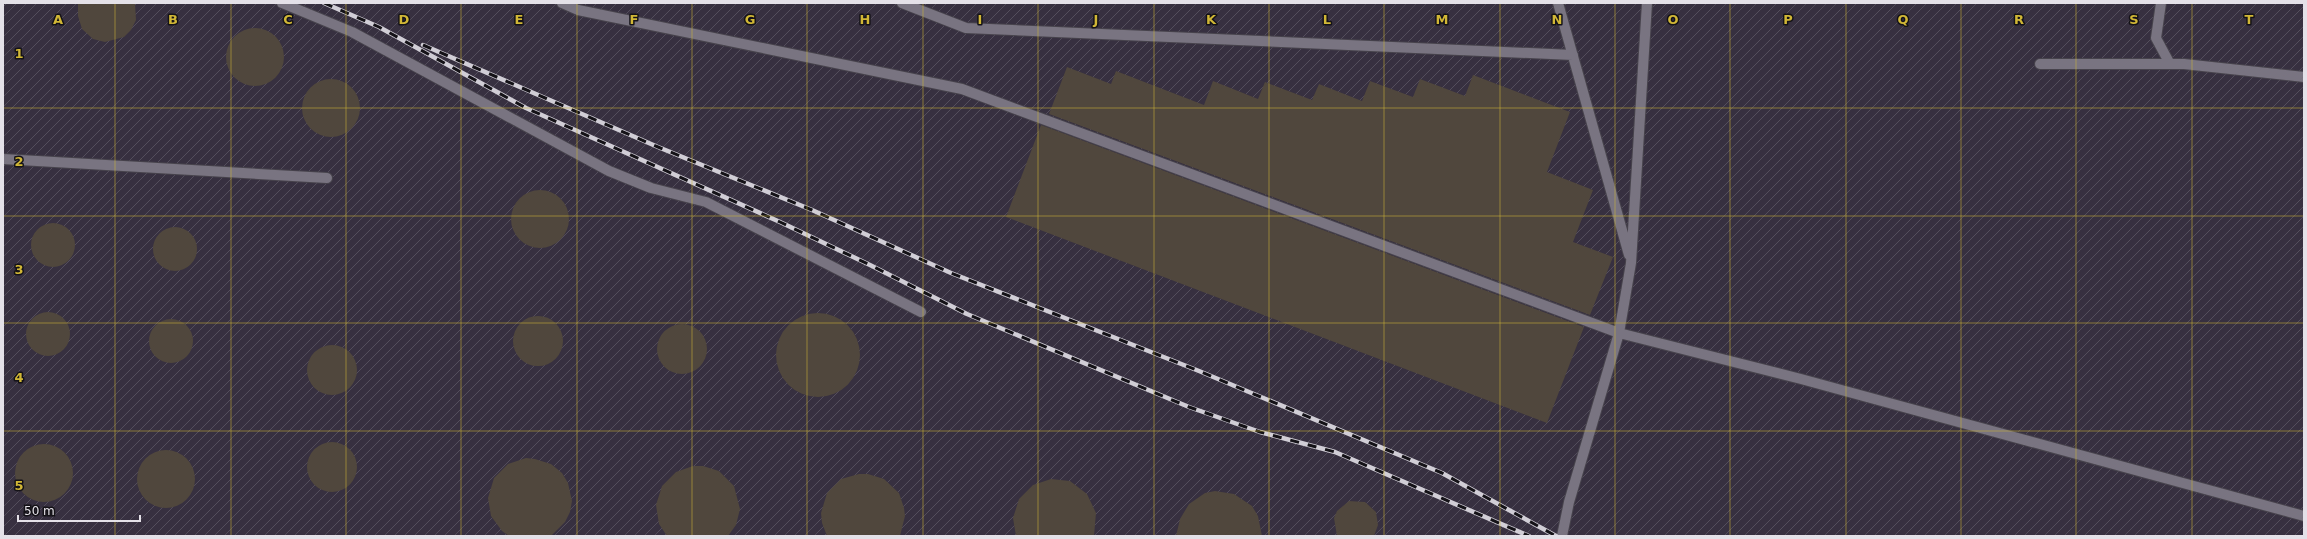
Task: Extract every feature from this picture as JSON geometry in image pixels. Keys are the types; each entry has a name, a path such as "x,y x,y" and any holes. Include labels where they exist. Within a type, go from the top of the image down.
{"lane":[{"path":"282,3 352,32 609,170 651,188 706,202 921,312"},
{"path":"562,3 578,10 962,89 1619,333 1801,379 2304,516"},
{"path":"902,3 966,28 1573,55"},
{"path":"1558,3 1631,263"},
{"path":"1562,536 1569,502 1619,333 1631,263 1648,3"},
{"path":"2161,3 2156,38 2170,64"},
{"path":"2040,64 2170,64 2304,77"},
{"path":"3,159 327,178"}],"shaded area":[{"path":"3,3 2304,3 2304,536 3,536"}],"building":[{"path":"78,3 135,3 136,20 131,30 124,37 105,42 93,39 82,29 78,16"},
{"path":"249,28 261,28 276,36 284,51 284,63 276,78 261,86 249,86 234,78 226,63 226,51 234,36"},
{"path":"1067,67 1111,84 1116,71 1204,105 1213,81 1258,99 1265,82 1312,100 1319,84 1362,101 1370,81 1413,97 1420,79 1465,96 1473,75 1570,112 1547,172 1593,190 1573,242 1613,257 1590,315 1049,114"},
{"path":"325,79 337,79 352,87 360,102 360,114 352,129 337,137 325,137 310,129 302,114 302,102 310,87"},
{"path":"1041,125 1584,327 1547,423 1006,217"},
{"path":"534,190 546,190 561,198 569,213 569,225 561,240 546,248 534,248 519,240 511,225 511,213 519,198"},
{"path":"53,223 65,227 71,233 75,245 71,257 65,263 53,267 41,263 35,257 31,245 35,233 41,227"},
{"path":"175,227 187,231 193,237 197,249 193,261 187,267 175,271 163,267 157,261 153,249 157,237 163,231"},
{"path":"48,312 60,316 66,322 70,334 66,346 60,352 48,356 36,352 30,346 26,334 30,322 36,316"},
{"path":"818,313 834,316 848,325 857,339 860,355 857,371 848,385 834,394 818,397 802,394 788,385 779,371 776,355 779,339 788,325 802,316"},
{"path":"533,316 543,316 556,323 563,336 563,346 556,359 543,366 533,366 524,362 517,355 513,346 513,336 517,327 524,320"},
{"path":"171,319 183,323 189,329 193,341 189,353 183,359 171,363 159,359 153,353 149,341 153,329 159,323"},
{"path":"677,324 687,324 700,331 707,344 707,354 700,367 687,374 677,374 668,370 661,363 657,354 657,344 661,335 668,328"},
{"path":"327,345 337,345 350,352 357,365 357,375 350,388 337,395 327,395 318,391 311,384 307,375 307,365 311,356 318,349"},
{"path":"327,442 337,442 350,449 357,462 357,472 350,485 337,492 327,492 318,488 311,481 307,472 307,462 311,453 318,446"},
{"path":"38,444 50,444 65,452 73,467 73,479 65,494 50,502 38,502 23,494 15,479 15,467 23,452"},
{"path":"160,450 172,450 187,458 195,473 195,485 187,500 172,508 160,508 145,500 137,485 137,473 145,458"},
{"path":"526,458 551,464 562,473 568,483 572,501 570,512 565,522 551,536 509,536 502,531 491,516 488,498 494,478 508,464"},
{"path":"693,466 703,466 719,471 734,486 740,509 736,525 728,536 667,536 659,524 656,505 662,486 676,472"},
{"path":"859,474 868,474 884,479 899,493 905,516 900,536 827,536 822,523 821,513 827,493 841,479"},
{"path":"1051,479 1070,481 1087,494 1096,513 1094,536 1016,536 1013,518 1019,499 1033,485"},
{"path":"1215,491 1234,494 1252,506 1258,516 1262,536 1176,536 1180,519 1189,504 1205,493"},
{"path":"1349,501 1365,502 1376,512 1378,525 1374,536 1337,536 1334,518 1337,511"}],"railway":[{"path":"324,3 379,27 526,108 780,222 967,314 1189,407 1260,432 1335,452 1529,536"},
{"path":"423,45 658,147 812,210 951,273 1199,371 1442,473 1556,536"}]}
